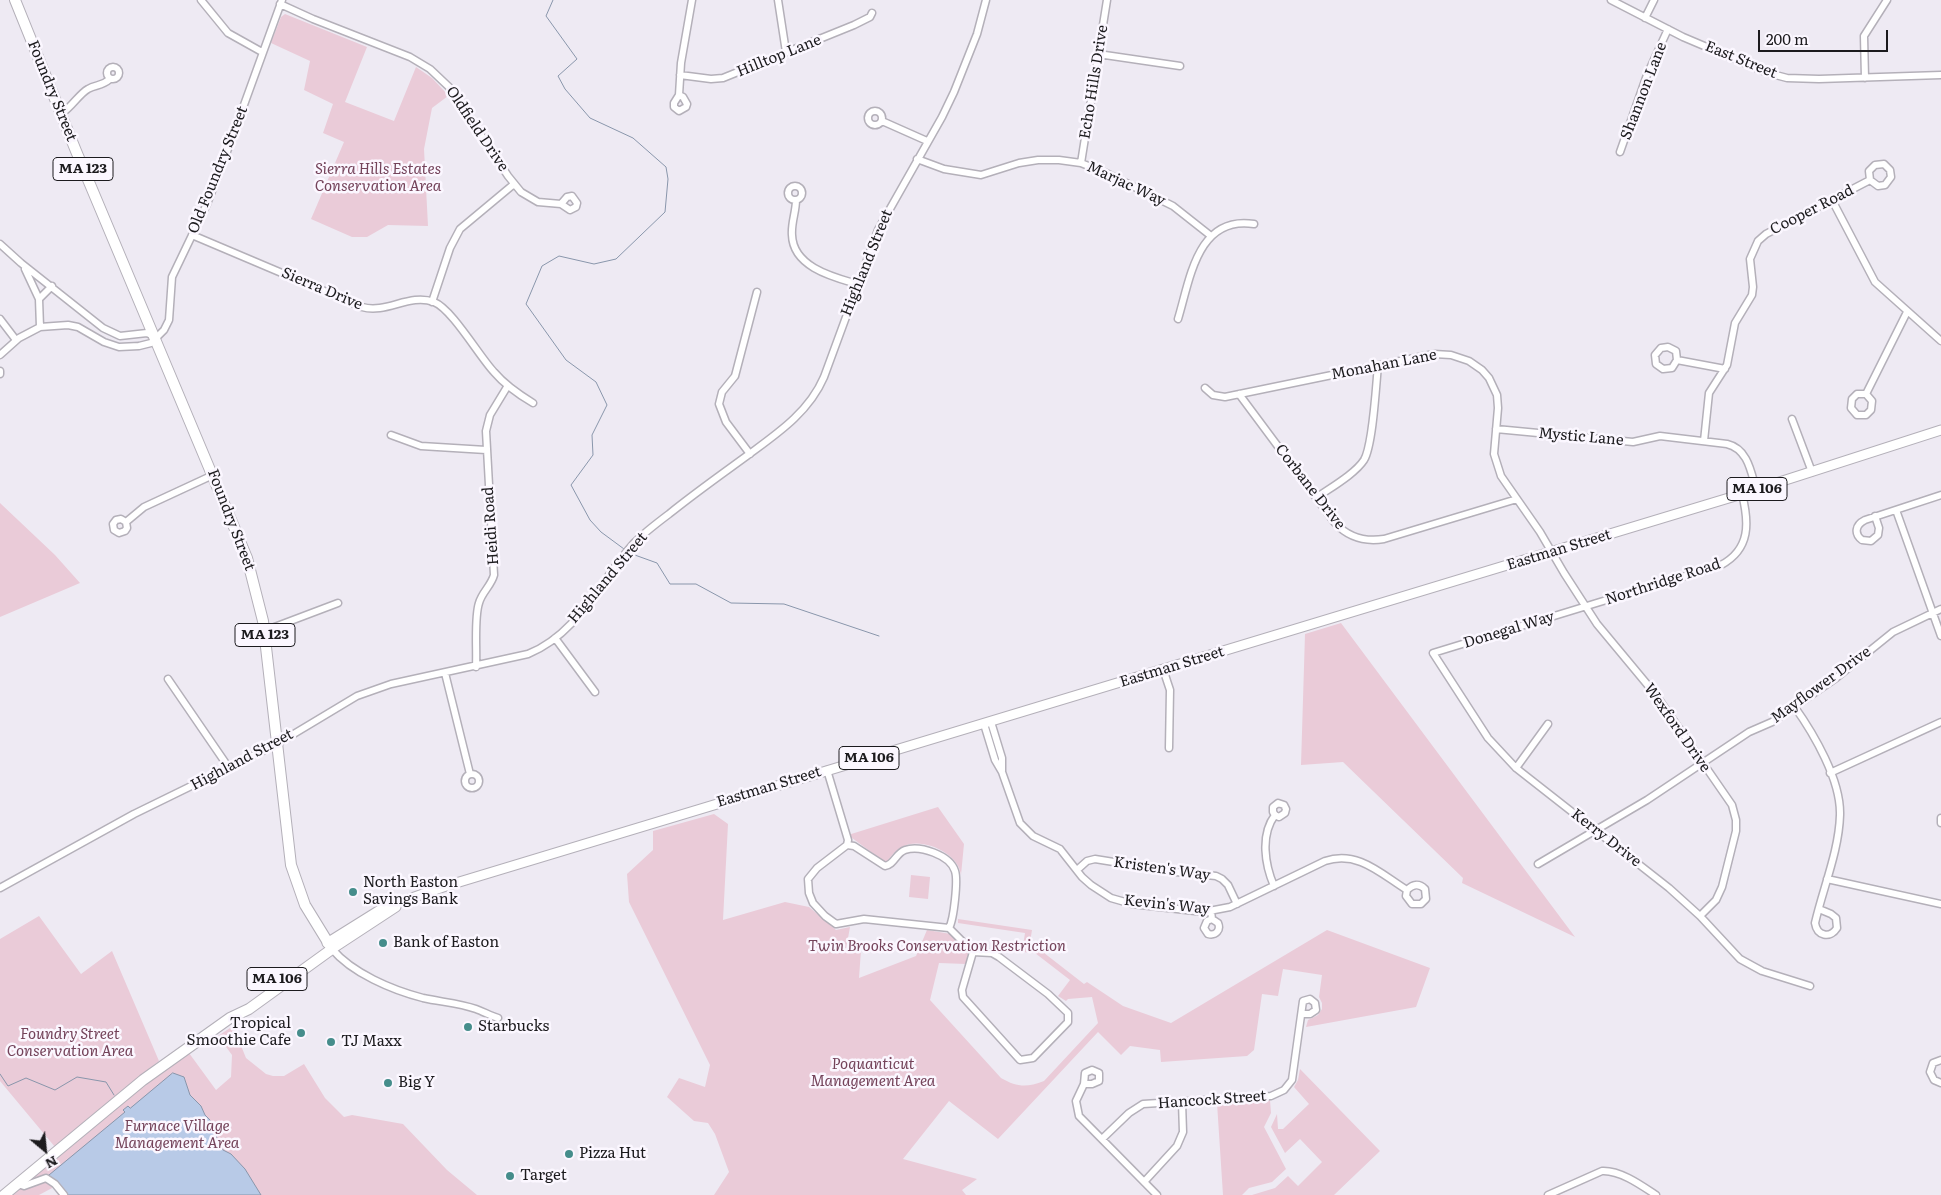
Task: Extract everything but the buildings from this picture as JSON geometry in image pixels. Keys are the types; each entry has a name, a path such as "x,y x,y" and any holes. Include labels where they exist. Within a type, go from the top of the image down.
{"highway":[{"name":"Foundry Street","path":"15,0 248,558 259,598 264,631 291,865 305,905 330,946"},
{"name":"MA 106","path":"4,1195 144,1080 230,1018 245,1004 330,946"}],"main road":[{"name":"Eastman Street","path":"330,946 383,908 450,884 1756,490 1941,430"}],"street":[{"path":"201,0 228,33 262,52"},
{"path":"679,95 680,75 692,0"},
{"path":"778,0 786,52"},
{"name":"Highland Street","path":"0,888 127,818 277,744 357,696 391,684 476,667 528,654 545,646 573,622 636,542 684,502 788,425 814,395 824,377 878,230 950,99 977,34 986,0"},
{"name":"Echo Hills Drive","path":"1081,164 1107,0"},
{"name":"East Street","path":"1611,0 1715,51 1776,76 1802,79 1939,74"},
{"path":"1645,18 1654,0"},
{"path":"1865,78 1864,36 1887,0"},
{"name":"Old Foundry Street","path":"155,336 168,323 171,281 224,160 281,2"},
{"name":"Oldfield Drive","path":"281,2 313,19 410,57 436,73 449,87 514,184 529,198 538,202 561,204"},
{"name":"Hilltop Lane","path":"680,75 714,79 723,78 866,20 872,13"},
{"name":"Shannon Lane","path":"1620,152 1647,75 1668,29"},
{"path":"1098,54 1180,66"},
{"path":"61,114 73,105 88,88 102,85 110,79"},
{"path":"882,120 928,141"},
{"name":"Marjac Way","path":"917,159 930,165 968,173 987,174 1019,163 1047,159 1081,164 1106,173 1173,206 1211,236"},
{"name":"Cooper Road","path":"1704,441 1709,393 1725,370 1737,319 1749,303 1752,295 1750,260 1755,246 1766,234 1870,180"},
{"path":"514,184 460,229 450,248 432,302 446,312 508,387 533,403"},
{"path":"796,200 792,237 796,249 802,258 810,265 832,277 857,284"},
{"path":"1832,200 1875,282 1941,341"},
{"path":"1178,319 1197,256 1211,236 1229,225 1240,223 1254,224"},
{"name":"Sierra Drive","path":"192,235 362,308 382,309 417,300 432,302"},
{"path":"0,244 103,328 120,336 147,333 155,336 151,343 119,347 68,325 40,327 16,340 0,355"},
{"path":"21,263 28,272 39,298 40,327"},
{"path":"39,298 52,286"},
{"path":"750,454 726,422 719,404 722,392 735,376 758,292"},
{"path":"1866,394 1907,312"},
{"path":"0,319 16,340"},
{"path":"137,335 139,346"},
{"name":"Monahan Lane","path":"1205,388 1216,397 1239,394 1442,353 1469,361 1482,370 1494,388 1498,408 1494,454 1498,469 1552,552"},
{"path":"1678,360 1725,370"},
{"path":"1316,498 1357,467 1365,458 1370,443 1378,365"},
{"name":"Heidi Road","path":"476,667 478,606 481,596 491,584 494,575 486,431 490,415 508,387"},
{"name":"Corbane Drive","path":"1239,394 1339,528 1359,539 1371,541 1391,537 1517,499"},
{"path":"1792,419 1812,472"},
{"name":"Mystic Lane","path":"1496,429 1633,442 1660,436 1731,445 1741,451 1748,463 1756,490"},
{"path":"390,435 421,446 486,450"},
{"path":"126,522 144,507 213,475"},
{"name":"Northridge Road","path":"1586,606 1710,569 1726,562 1739,549 1746,534 1747,516 1742,494"},
{"path":"1875,516 1941,495"},
{"path":"1896,510 1941,636"},
{"name":"Wexford Drive","path":"1552,552 1586,606 1614,645 1656,695 1732,805 1736,825 1734,842 1718,896 1700,916"},
{"path":"264,631 338,603"},
{"name":"Donegal Way","path":"1433,653 1586,606"},
{"name":"Mayflower Drive","path":"1538,864 1647,800 1749,732 1772,722 1836,678 1894,632 1941,609"},
{"path":"555,638 595,692"},
{"name":"Kerry Drive","path":"1433,653 1488,738 1516,768 1669,888 1700,916 1734,954 1746,963 1772,975 1810,986"},
{"path":"1163,669 1170,690 1169,748"},
{"path":"446,673 470,774"},
{"path":"168,679 229,768"},
{"path":"1794,706 1812,732 1830,773 1837,792 1840,814 1839,827 1819,909"},
{"path":"1830,773 1941,722"},
{"name":"Kevin's Way","path":"987,723 1002,758 1002,772 1016,813 1023,827 1033,836 1054,844 1091,885 1117,900 1141,906 1211,911 1226,909 1325,861 1346,858 1363,861 1407,890"},
{"path":"1516,768 1548,724"},
{"path":"825,770 848,840 847,845 817,868 808,879 809,893 813,903 832,922 840,924 864,919 950,928 973,952 992,953 999,957 1048,994 1068,1013 1068,1022 1033,1058 1020,1060 963,996 962,990 973,952"},
{"path":"1274,886 1266,866 1266,854 1268,828 1275,815"},
{"path":"1941,818 1941,823"},
{"path":"847,845 854,846 885,866 890,865 903,851 911,849 938,854 950,863 956,874 950,928"},
{"name":"Kristen's Way","path":"1076,870 1087,861 1094,859 1176,872 1216,876 1228,885 1237,904"},
{"path":"1827,879 1941,904"},
{"path":"1211,911 1212,919"},
{"path":"330,946 342,961 354,970 421,997 476,1009 498,1018"},
{"name":"Hancock Street","path":"1102,1139 1129,1113 1143,1104 1271,1096 1284,1090 1292,1080 1302,1014"},
{"path":"1941,1060 1934,1063 1930,1072 1934,1080 1941,1083"},
{"path":"1084,1084 1076,1101 1079,1116 1157,1195"},
{"path":"1144,1182 1177,1146 1183,1132 1182,1102"},
{"path":"1548,1195 1602,1171 1608,1171 1623,1176 1656,1195"},
{"path":"18,1184 24,1186 46,1178 64,1195"}],"green space":[{"name":"Sierra Hills Estates Conservation Area","path":"285,14 367,47 345,102 394,121 416,67 432,78 447,94 448,96 432,108 424,149 428,226 388,225 367,237 352,237 311,219 344,142 323,133 333,104 304,90 310,61 271,43 281,17"},
{"path":"0,503 55,555 80,583 0,617"},
{"path":"1341,623 1575,937 1462,883 1463,878 1343,762 1301,765 1305,634"},
{"path":"938,807 964,844 961,875 959,867 954,860 938,849 928,845 910,844 899,848 886,863 848,835"},
{"name":"Poquanticut Management Area","path":"714,814 728,824 723,920 785,902 809,907 836,930 850,927 846,949 861,950 859,978 916,956 927,930 951,934 969,950 966,964 939,963 930,1000 1001,1078 1017,1085 1027,1086 1044,1081 1098,1023 1092,997 1068,999 1066,1001 1058,996 1070,980 1035,953 1022,952 1025,933 958,923 958,919 1032,930 1029,948 1039,949 1084,984 1087,982 1123,1006 1171,1023 1327,930 1430,968 1416,1007 1306,1027 1308,1020 1318,1015 1322,1009 1319,997 1322,975 1283,969 1278,996 1262,994 1254,1050 1247,1056 1161,1062 1160,1050 1130,1046 1121,1055 1098,1032 998,1139 949,1101 903,1159 977,1179 962,1190 966,1195 714,1195 729,1172 715,1134 708,1123 694,1121 667,1097 679,1078 705,1087 710,1065 629,902 627,874 653,850 653,831"},
{"name":"Twin Brooks Conservation Restriction","path":"911,875 930,877 928,899 909,897"},
{"name":"Foundry Street Conservation Area","path":"39,916 81,974 112,951 159,1061 55,1147 0,1081 0,939"},
{"name":"Furnace Village Management Area","path":"233,1026 246,1058 266,1074 284,1076 304,1064 325,1098 344,1117 352,1115 403,1124 447,1170 477,1195 62,1195 54,1187 39,1195 9,1195 163,1069 189,1053 216,1090 231,1077 232,1055 218,1036"},
{"path":"1300,1069 1380,1151 1334,1195 1252,1195 1275,1188 1288,1176 1298,1186 1322,1162 1300,1139 1285,1153 1271,1127 1277,1114 1278,1129 1283,1129 1309,1104 1294,1087 1298,1080"},
{"path":"1270,1100 1271,1113 1264,1127 1286,1169 1272,1182 1249,1188 1242,1195 1223,1195 1217,1103"}],"water":[{"path":"173,1073 184,1077 190,1095 201,1106 205,1115 210,1120 223,1150 231,1154 245,1169 261,1195 68,1195 49,1175 125,1112 123,1110 128,1106 130,1108"}],"waterway":[{"path":"553,0 546,16 577,59 558,76 565,89 590,118 633,138 666,167 668,179 665,212 616,259 594,264 559,256 542,266 526,304 566,360 596,382 607,405 592,435 593,455 571,485 590,520 601,532 624,549"},
{"path":"632,554 657,563 670,584 696,584 731,603 784,604 879,636"},
{"path":"0,1074 8,1086 26,1078 55,1090 77,1077 106,1082 114,1095"}],"place":[{"name":"North Easton Savings Bank","path":"353,892"},
{"name":"Bank of Easton","path":"383,943"},
{"name":"Starbucks","path":"468,1027"},
{"name":"Tropical Smoothie Cafe","path":"301,1033"},
{"name":"TJ Maxx","path":"331,1042"},
{"name":"Big Y","path":"388,1083"},
{"name":"Pizza Hut","path":"569,1154"},
{"name":"Target","path":"510,1176"}]}
